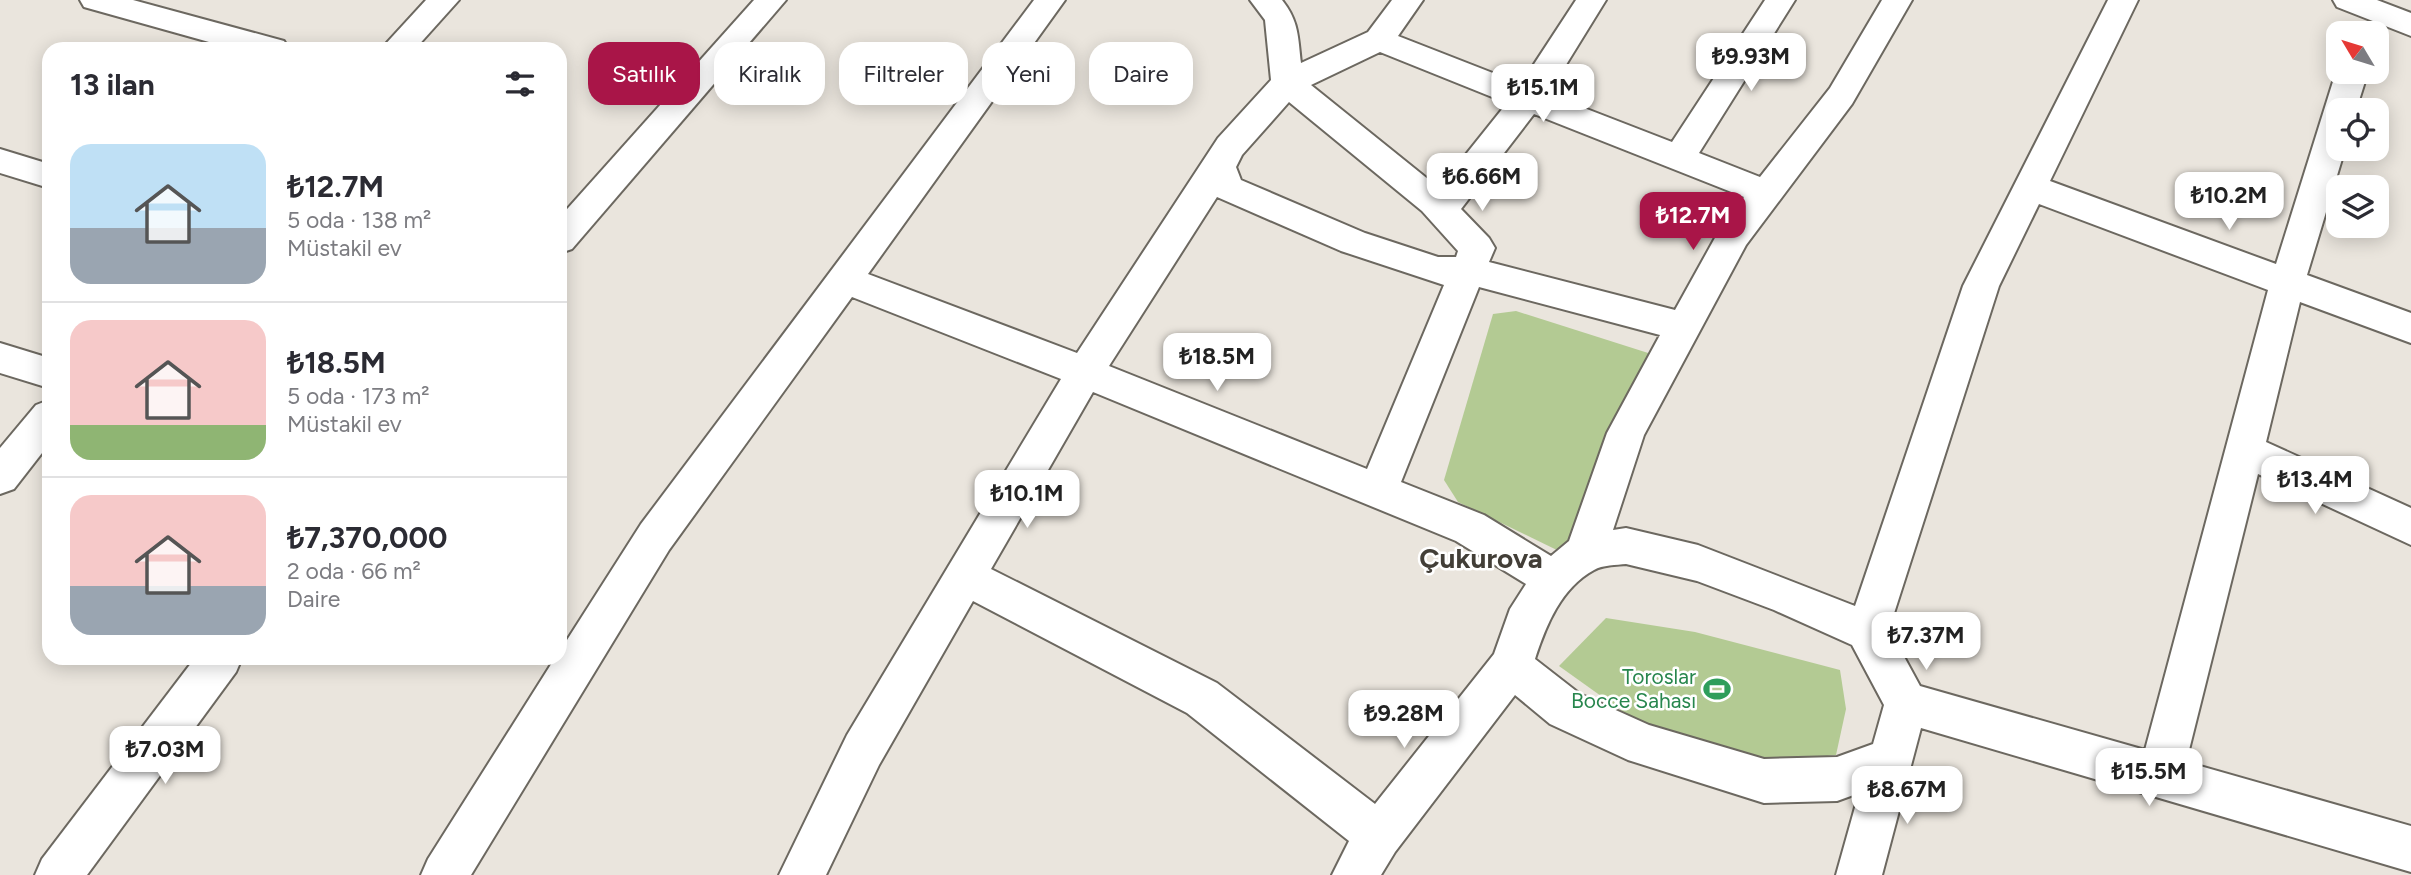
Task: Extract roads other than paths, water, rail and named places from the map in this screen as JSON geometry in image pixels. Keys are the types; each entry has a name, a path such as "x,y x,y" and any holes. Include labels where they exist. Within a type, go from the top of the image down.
{"street":[{"path":"95,0 247,42"},
{"path":"404,42 444,0"},
{"path":"567,232 771,0"},
{"path":"444,875 655,537 1050,0"},
{"path":"1265,0 1280,18 1287,83 1441,210 1477,248 1378,490"},
{"path":"802,875 863,750 965,576 1085,372 1230,147 1287,83 1379,40 1408,0"},
{"path":"1441,210 1528,99 1591,0"},
{"path":"1679,158 1780,0"},
{"path":"1355,875 1379,836 1511,666 1531,609 1554,579 1585,552 1626,433 1733,236 1840,96 1897,0"},
{"path":"1867,631 1981,286 2123,0"},
{"path":"2361,14 2411,25"},
{"path":"1379,40 1767,193"},
{"path":"2160,777 2287,284 2326,156"},
{"path":"0,161 42,174"},
{"path":"1219,167 1228,188 1353,242 1438,271 1468,270 1685,327"},
{"path":"2029,187 2411,328"},
{"path":"846,280 1085,372 1470,528 1554,579"},
{"path":"0,358 42,371"},
{"path":"0,477 42,425"},
{"path":"2244,450 2411,527"},
{"path":"1585,552 1626,546 1698,563 1789,597 1867,631 1906,703 1859,875"},
{"path":"965,576 1202,698 1379,836"},
{"path":"58,875 216,665"},
{"path":"1511,666 1565,709 1644,745 1764,781 1837,779 1891,759"},
{"path":"1906,703 2411,849"}],"place":[{"name":"Toroslar Bocce Sahası","path":"1717,689"}],"district":[{"name":"Çukurova","path":"1481,558"}]}
